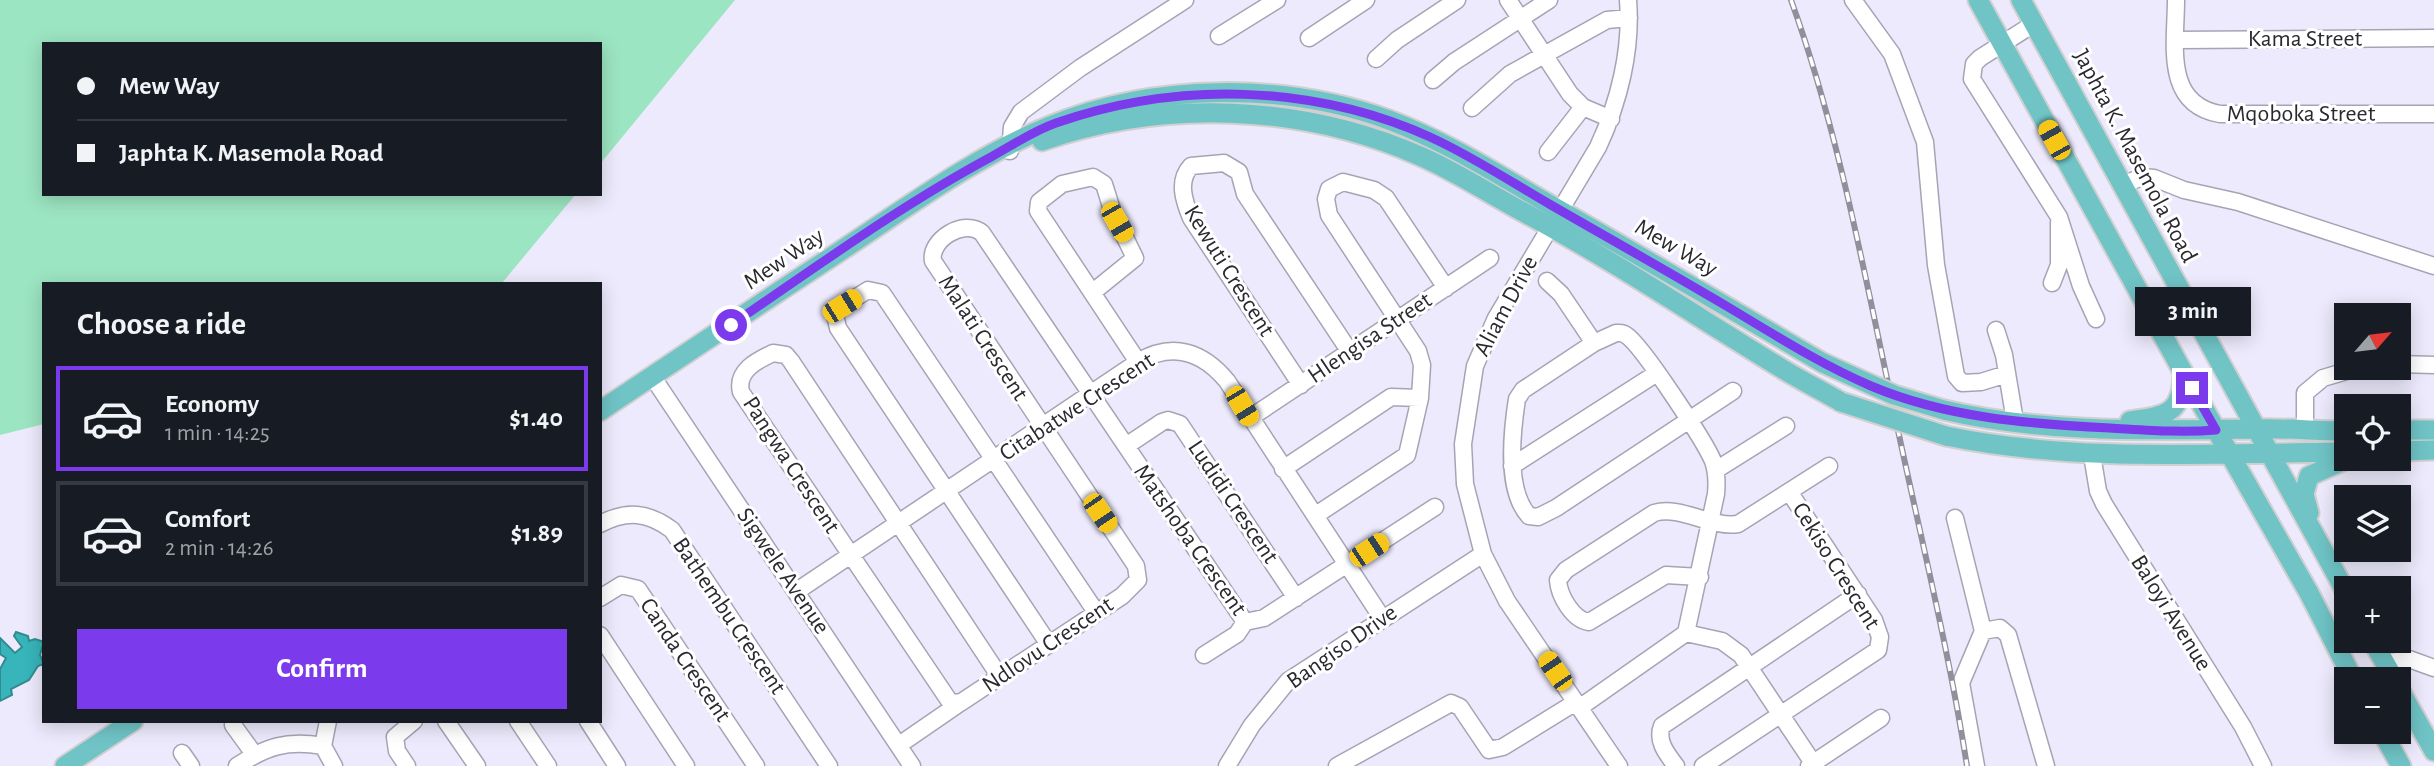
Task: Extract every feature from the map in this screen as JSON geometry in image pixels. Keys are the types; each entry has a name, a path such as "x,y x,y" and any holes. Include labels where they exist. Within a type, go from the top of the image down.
{"main road":[{"path":"1978,0 2183,372 2309,593 2347,667"},
{"name":"Japhta K. Masemola Road","path":"2022,0 2337,576"},
{"name":"Mew Way","path":"602,410 935,188 1006,150 1146,116 1197,113 1268,116 1357,133 1417,154 1555,218 1823,363 1894,395 1944,410 2015,421 2083,427 2190,432 2256,429 2334,431"},
{"name":"Mew Way","path":"1555,218 1634,274 1783,370 1840,402 1946,436 2010,448 2092,454 2334,452"},
{"path":"2083,427 2148,419 2168,413 2180,399 2183,372"},
{"path":"2411,430 2434,430"},
{"path":"2411,451 2434,450"},
{"path":"2315,537 2304,494 2308,480 2322,468 2334,464"},
{"path":"2411,710 2434,751"},
{"path":"65,766 130,723"},
{"path":"2389,744 2401,766"}],"street":[{"path":"1006,150 1015,119 1029,106 1080,68 1185,0"},
{"path":"1219,36 1277,0"},
{"path":"1309,38 1366,0"},
{"path":"1376,59 1397,40 1457,0"},
{"path":"1508,0 1570,94 1583,107 1611,119"},
{"path":"1433,80 1520,17 1549,0"},
{"name":"Aliam Drive","path":"1619,766 1507,601 1483,554 1465,484 1462,444 1475,366 1496,318 1598,147 1611,119 1626,57 1628,0"},
{"path":"1853,0 1892,54 1925,142 1936,265 1956,376 1962,383 1975,383 2007,374"},
{"name":"Mqoboka Street","path":"2176,0 2178,82 2199,106 2214,113 2434,114"},
{"path":"1472,108 1510,74 1545,57 1607,20 1629,18"},
{"path":"2035,23 1974,64 1972,79 2059,216 2081,286 2096,319"},
{"name":"Kama Street","path":"2176,40 2434,38"},
{"path":"1548,152 1583,107"},
{"name":"Kewuti Crescent","path":"1301,385 1191,218 1182,190 1185,173 1191,166 1224,163 1239,172 1245,194 1350,352"},
{"path":"1093,292 1127,268 1133,262 1135,253 1113,213 1104,184 1093,177 1062,184 1043,196 1038,206 1041,217 1138,362"},
{"path":"2122,184 2143,177 2154,178 2184,190 2238,202 2434,266"},
{"path":"1316,515 1407,455 1420,398 1421,358 1329,215 1326,199 1333,186 1347,182 1381,193 1446,288"},
{"path":"2052,283 2059,265 2059,216"},
{"name":"Malati Crescent","path":"1042,427 933,261 932,254 937,243 962,226 975,227 982,233 1091,395"},
{"name":"Hlengisa Street","path":"1250,418 1490,258"},
{"path":"1547,281 1562,294 1594,343"},
{"path":"1048,643 838,328 835,315 842,306 868,290 882,293 1096,612"},
{"path":"1996,330 2015,421"},
{"path":"1337,766 1451,704 1460,707 1489,750 1503,747 1577,705 1686,634 1711,520 1717,486 1716,470 1688,421 1657,373 1626,335 1608,334 1520,394 1516,409 1512,466 1521,505 1529,516 1538,517 1688,421 1733,391"},
{"name":"Citabatwe Crescent","path":"797,591 1138,362 1161,352 1178,350 1198,355 1217,369 1316,515 1381,618"},
{"name":"Pangwa Crescent","path":"850,555 741,392 739,383 743,372 765,357 780,353 791,361 897,523"},
{"path":"2412,364 2434,365"},
{"path":"1512,466 1657,373"},
{"path":"2305,430 2305,393 2323,378 2334,375"},
{"name":"Sigwele Avenue","path":"652,376 912,766"},
{"name":"Matshoba Crescent","path":"1091,395 1245,622 1256,622 1296,598 1435,507"},
{"path":"1283,469 1391,397 1420,398"},
{"name":"Ludidi Crescent","path":"1126,446 1163,422 1168,420 1180,424 1296,598"},
{"path":"1716,470 1786,426"},
{"name":"Ndlovu Crescent","path":"850,555 945,698 950,702 960,703 1000,677 1134,587 1138,573 1042,427"},
{"name":"Baloyi Avenue","path":"2092,454 2096,484 2104,505 2243,727 2263,766"},
{"name":"Cekiso Crescent","path":"1700,577 1666,575 1590,622 1577,617 1561,595 1558,580 1566,570 1654,513 1667,511 1724,524 1744,522 1829,466"},
{"name":"Cekiso Crescent","path":"1782,715 1878,650 1878,628 1790,493"},
{"name":"Bathembu Crescent","path":"602,523 629,513 644,514 671,530 823,764"},
{"path":"1955,518 1983,631 1961,683 1976,766"},
{"path":"897,523 1000,677"},
{"name":"Bangiso Drive","path":"1227,766 1252,725 1288,681 1483,554"},
{"name":"Canda Crescent","path":"602,597 621,585 638,589 756,766"},
{"path":"1676,766 1662,745 1659,736 1662,726 1858,594"},
{"path":"1204,654 1237,634 1245,622"},
{"path":"1983,631 2000,628 2008,635 2046,766"},
{"path":"1686,634 1722,641 1741,654 1812,765 1881,718"},
{"path":"602,638 686,766"},
{"path":"2396,667 2409,659 2434,668"},
{"path":"899,745 960,703"},
{"path":"1703,766 1782,715"},
{"path":"328,723 323,746 334,766"},
{"path":"407,766 397,751 395,737 412,723"},
{"path":"447,723 477,766"},
{"path":"519,723 548,766"},
{"path":"589,723 617,766"},
{"path":"233,725 254,754"},
{"path":"237,766 254,754 284,743 323,746"}],"green space":[{"path":"0,0 735,0 602,162 602,42 42,42 42,196 574,196 503,282 42,282 42,424 0,435"}],"water":[{"path":"16,632 28,636 29,641 35,639 42,641 42,665 38,666 29,680 11,689 12,695 0,701 0,669 6,658 0,654 0,638 15,653 22,647 14,636"}],"railway":[{"path":"1791,0 1823,99 1848,199 1942,629 1967,766"}],"route":[{"path":"731,325 935,188 1017,141 1053,124 1140,100 1203,94 1250,94 1329,104 1356,111 1387,120 1449,146 1823,363 1871,386 1914,401 1972,416 2032,423 2169,432 2216,430 2192,388"}]}
